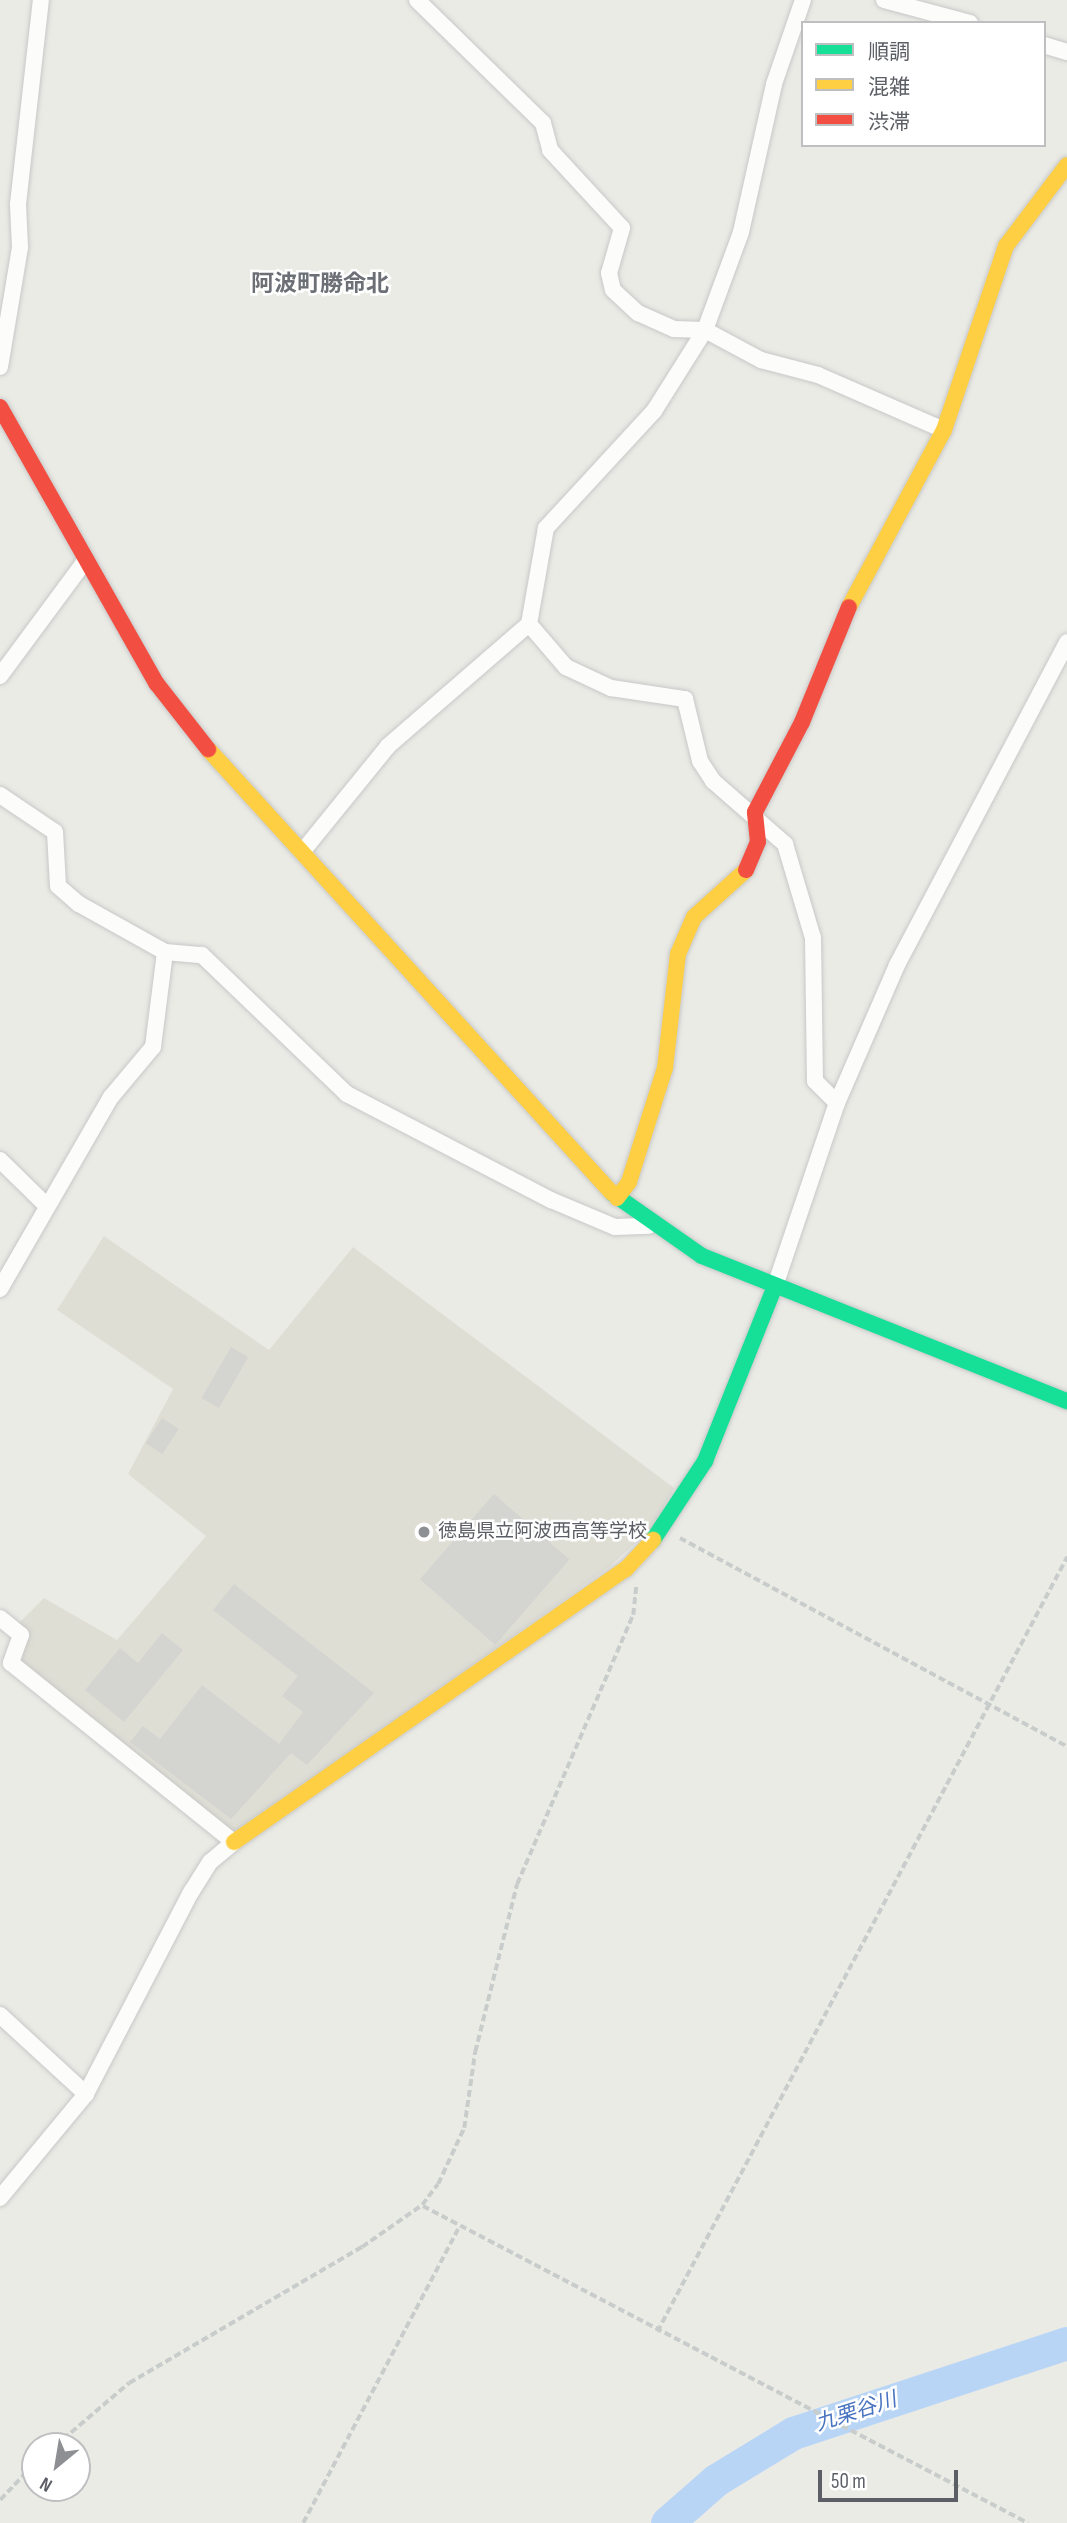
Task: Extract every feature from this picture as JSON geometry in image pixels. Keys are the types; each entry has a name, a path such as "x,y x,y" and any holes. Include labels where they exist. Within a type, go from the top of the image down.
{"street":[{"path":"0,367 20,247 18,204 41,0"},
{"path":"416,0 543,123 550,150 622,228 609,272 612,290 638,313 674,329 705,330 761,360 818,374 944,430"},
{"path":"302,852 388,747 529,624 547,528 654,411 705,330 741,232 774,84 803,0"},
{"path":"884,0 963,21"},
{"path":"1046,46 1067,51"},
{"path":"617,1198 629,1182 664,1068 678,954 694,917 745,872 758,842 755,813 802,722 861,578 944,430 1006,246 1067,165"},
{"path":"3,420 157,684 302,852 617,1198 649,1226 775,1286 1067,1401"},
{"path":"0,676 85,561"},
{"path":"529,624 566,667 611,688 684,699 700,761 713,781 755,813 785,844 802,886 813,938 815,1081 837,1103"},
{"path":"0,2199 86,2094 191,1892 210,1862 234,1842 626,1569 664,1529 705,1461 775,1286 837,1103 939,880 1067,642"},
{"path":"0,795 55,832 58,886 165,952 202,955 346,1094 551,1200 615,1227 649,1226"},
{"path":"0,1289 111,1097 153,1047 165,952"},
{"path":"0,1160 47,1206"},
{"path":"0,1619 21,1635 11,1664 234,1842"},
{"path":"0,2015 86,2094"}],"path":[{"path":"664,1529 1067,1746"},
{"path":"657,2332 1067,1557"},
{"path":"72,2432 129,2384 192,2343 233,2327 422,2205 464,2128 475,2052 517,1884 633,1615 638,1588 626,1569"},
{"path":"422,2205 458,2229 808,2412 1028,2523"},
{"path":"303,2523 458,2229"},
{"path":"0,2500 21,2478"}],"shaded area":[{"name":"徳島県立阿波西高等学校","path":"104,1236 269,1350 353,1247 674,1488 653,1527 608,1568 234,1836 18,1661 17,1625 44,1598 117,1640 206,1536 128,1474 173,1389 57,1310"}],"building":[{"path":"231,1347 248,1357 219,1408 202,1398"},
{"path":"162,1418 179,1429 162,1454 146,1443"},
{"path":"494,1494 569,1560 495,1645 420,1579"},
{"path":"234,1584 374,1693 307,1765 291,1753 231,1819 130,1742 143,1726 160,1739 202,1685 279,1744 303,1712 282,1696 298,1676 213,1610"},
{"path":"162,1633 183,1650 124,1722 85,1690 120,1648 138,1663"}],"waterway":[{"name":"九栗谷川","path":"667,2523 716,2480 793,2433 1067,2343"}],"traffic: fast":[{"path":"612,1193 702,1256 1067,1401"},
{"path":"653,1540 705,1461 775,1286"}],"traffic: slow":[{"path":"849,607 944,430 1006,246 1067,165"},
{"path":"208,749 612,1193"},
{"path":"617,1198 629,1182 665,1068 678,954 694,917 746,870"},
{"path":"234,1842 626,1569 653,1540"}],"traffic: jam":[{"path":"0,407 157,684 208,749"},
{"path":"746,870 758,842 755,812 802,722 849,607"}],"place":[{"name":"徳島県立阿波西高等学校","path":"424,1532"}],"district":[{"name":"阿波町勝命北","path":"320,284"}]}
